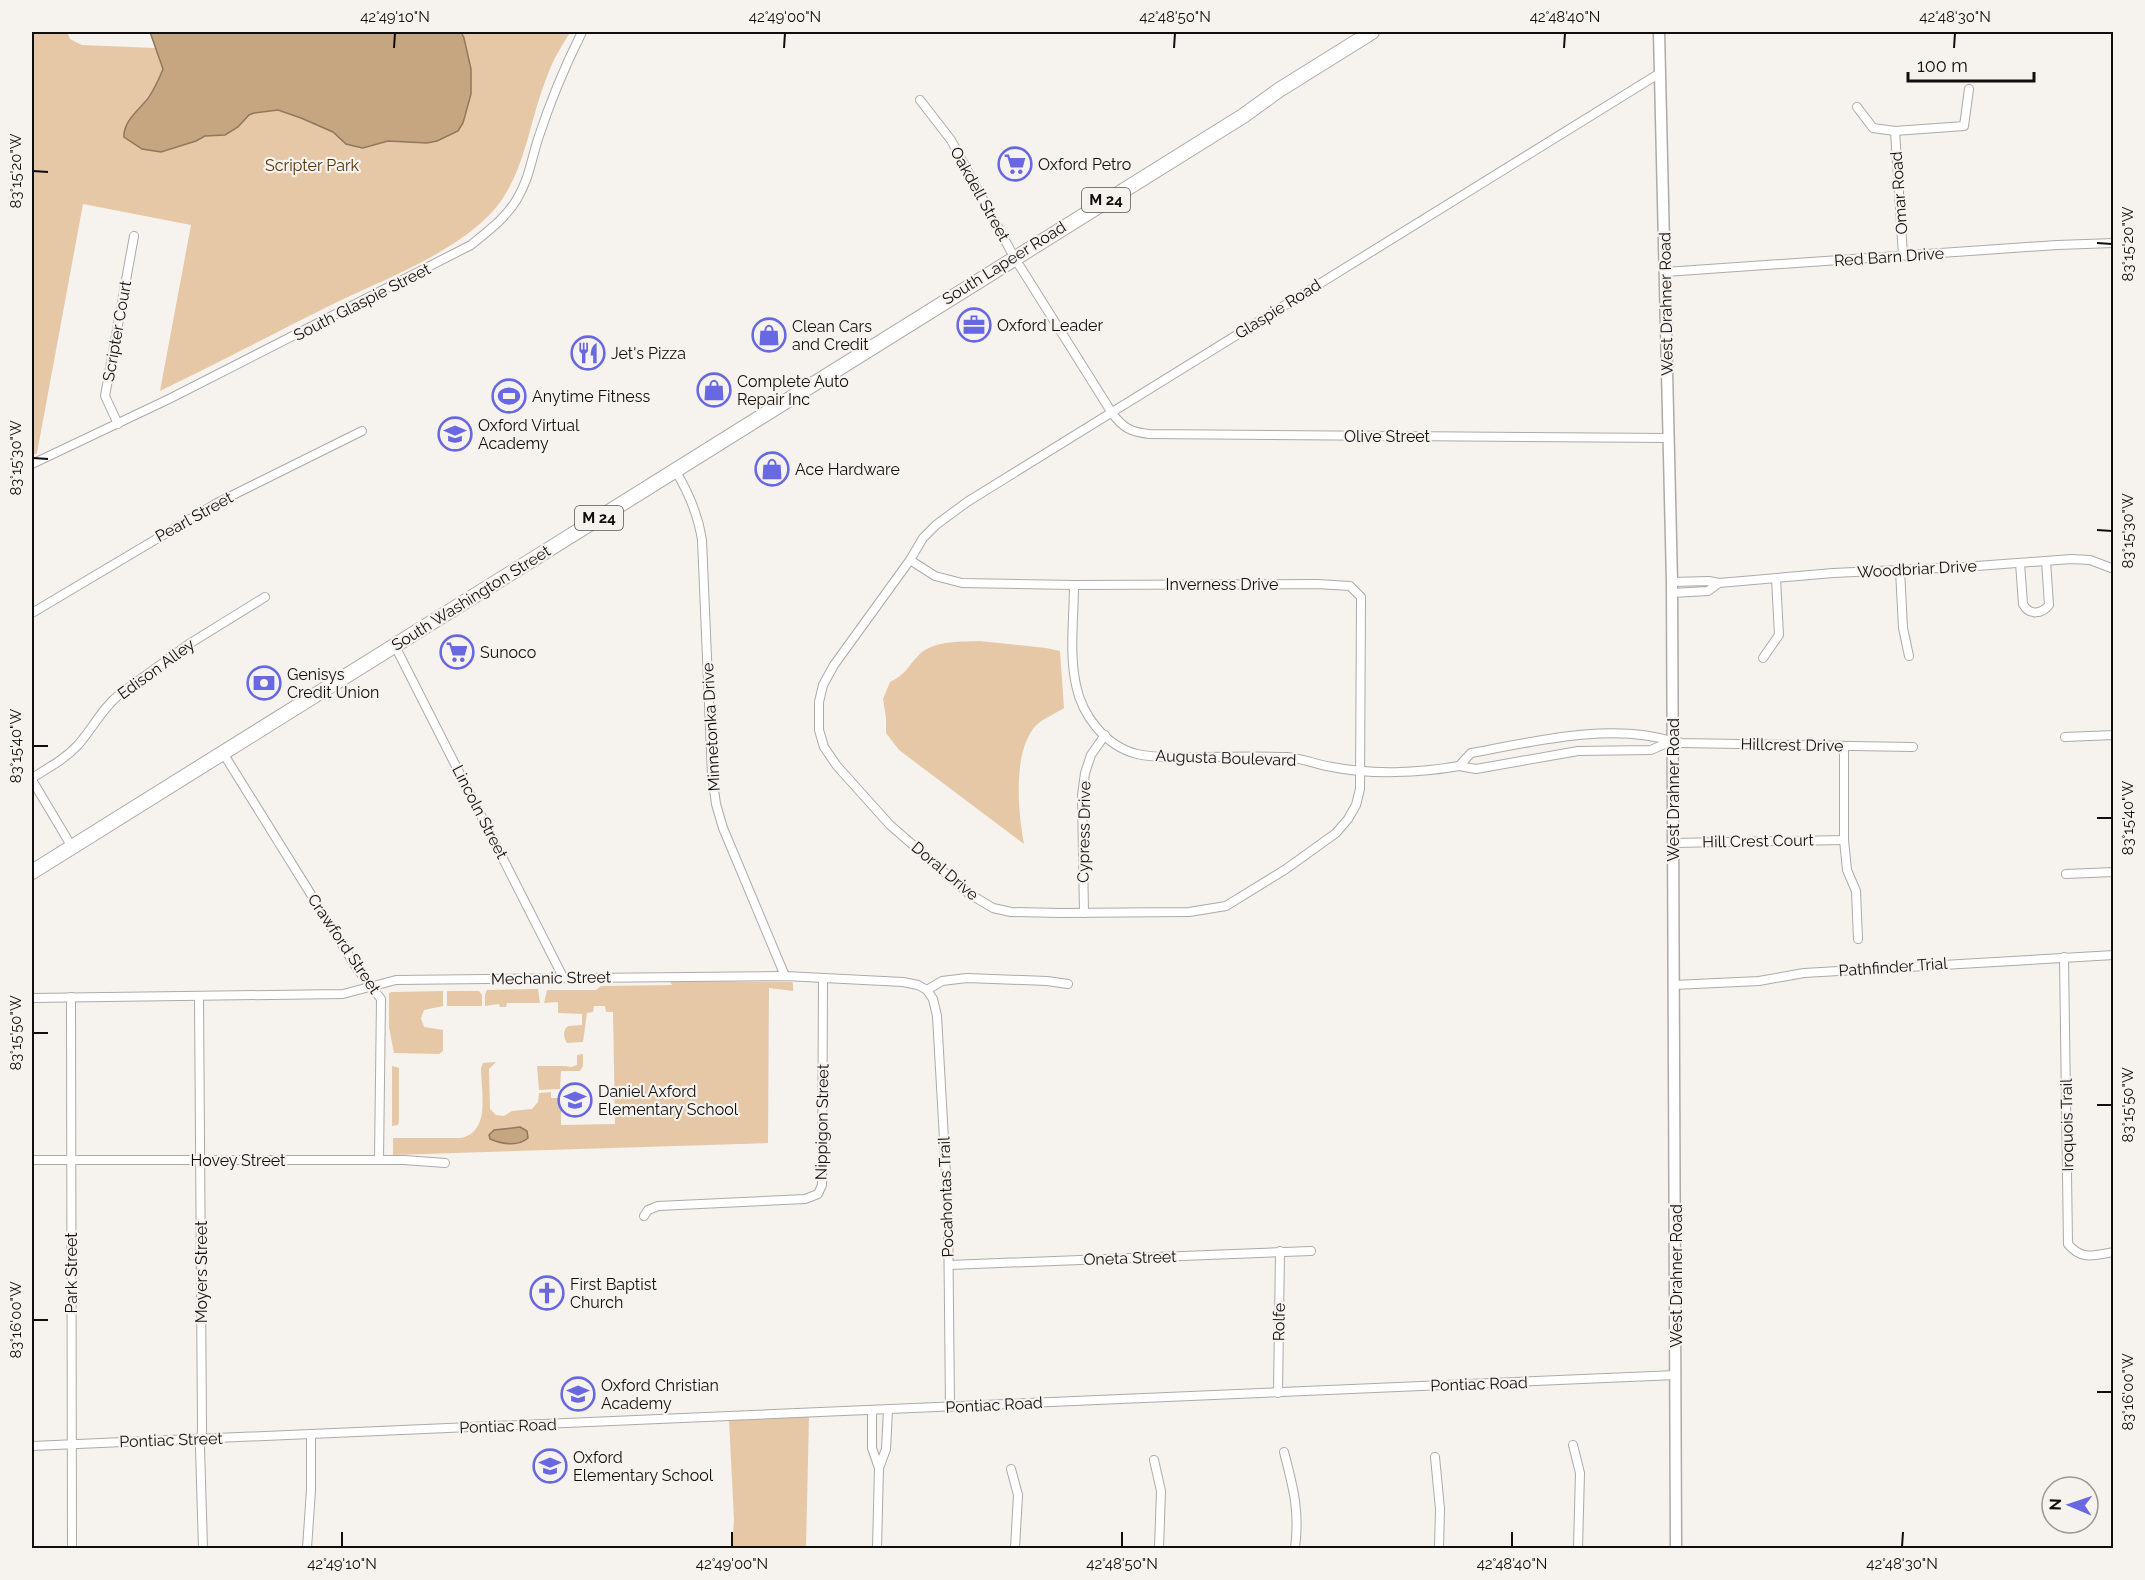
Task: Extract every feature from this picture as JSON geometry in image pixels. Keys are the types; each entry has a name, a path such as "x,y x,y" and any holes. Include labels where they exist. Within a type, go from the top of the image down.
{"main road":[{"name":"South Lapeer Road","path":"671,473 1243,116 1279,90 1372,32"},
{"name":"South Washington Street","path":"32,872 671,473"}],"street":[{"name":"South Glaspie Street","path":"32,464 118,424 471,245 488,231 516,201 530,173 537,141 554,93 582,32"},
{"name":"West Drahner Road","path":"1659,32 1672,588 1676,1548"},
{"name":"Glaspie Road","path":"910,560 923,538 959,507 1660,73"},
{"path":"1857,107 1873,128 1895,131 1964,126 1969,89"},
{"name":"Oakdell Street","path":"920,100 951,140 1014,257 1112,413"},
{"name":"Omar Road","path":"1895,131 1903,255"},
{"name":"Scripter Court","path":"118,424 105,396 134,236"},
{"name":"Red Barn Drive","path":"1665,272 2114,243"},
{"name":"Olive Street","path":"1112,413 1125,428 1134,433 1149,435 1669,438"},
{"name":"Pearl Street","path":"32,613 217,503 362,431"},
{"name":"Minnetonka Drive","path":"671,473 685,485 695,508 702,540 712,774 716,804 726,836 785,976"},
{"name":"Inverness Drive","path":"910,560 935,576 962,583 1350,586 1360,597 1361,771"},
{"name":"Doral Drive","path":"910,560 834,665 823,685 818,718 819,730 824,747 837,766 890,825 968,893 993,908 1011,912 1083,913 1189,912 1226,906 1286,869 1336,833 1356,805 1361,771"},
{"name":"Woodbriar Drive","path":"1672,588 1709,581 1719,583 2046,561 2090,560 2114,568"},
{"path":"2020,563 2023,604 2025,609 2039,613 2045,611 2049,605 2046,561"},
{"path":"1900,570 1903,628 1909,656"},
{"path":"1763,658 1779,635 1776,578"},
{"path":"1074,585 1073,660 1076,686 1093,724 1105,735"},
{"name":"Edison Alley","path":"32,779 77,746 120,693 198,638 265,597"},
{"name":"Lincoln Street","path":"395,646 563,977"},
{"path":"1588,734 1588,751"},
{"name":"Augusta Boulevard","path":"1459,766 1471,753 1575,735 1651,734 1672,741"},
{"name":"Cypress Drive","path":"1083,913 1084,785 1091,755 1105,735"},
{"name":"Augusta Boulevard","path":"1105,735 1136,753 1161,757 1290,757 1330,767 1361,771 1437,770 1459,766 1476,769 1588,751 1651,750 1672,741"},
{"path":"2065,737 2114,735"},
{"name":"Hillcrest Drive","path":"1672,741 1682,744 1912,747"},
{"path":"1844,746 1844,840 1848,870 1856,891 1858,939"},
{"name":"Crawford Street","path":"223,753 358,970 381,999 379,1160"},
{"path":"32,779 72,847"},
{"name":"Hill Crest Court","path":"1673,843 1844,840"},
{"path":"2066,874 2114,872"},
{"name":"Pathfinder Trial","path":"1674,985 1759,981 1804,973 2114,955"},
{"name":"Iroquois Trail","path":"2064,957 2068,1244 2074,1251 2085,1256 2114,1252"},
{"name":"Mechanic Street","path":"32,998 344,994 396,980 563,977 785,976 903,982 918,985 927,990"},
{"path":"927,990 939,982 958,978 1047,981 1068,984"},
{"name":"Nippigon Street","path":"644,1216 648,1210 657,1206 806,1199 818,1194 822,1185 823,979"},
{"name":"Pocahontas Trail","path":"927,990 933,999 937,1016 949,1265 950,1407"},
{"name":"Moyers Street","path":"199,996 203,1548"},
{"name":"Park Street","path":"71,998 72,1548"},
{"name":"Hovey Street","path":"32,1160 379,1160 445,1163"},
{"name":"Rolfe","path":"1278,1393 1280,1251"},
{"name":"Oneta Street","path":"949,1265 1311,1251"},
{"name":"Pontiac Road","path":"311,1434 1676,1375"},
{"path":"878,1548 879,1468 886,1449 888,1410"},
{"path":"872,1411 872,1448 879,1468"},
{"path":"307,1548 311,1490 311,1434"},
{"name":"Pontiac Street","path":"32,1446 311,1434"},
{"path":"1573,1445 1580,1473 1578,1548"},
{"path":"1284,1452 1298,1510 1295,1548"},
{"path":"1434,1457 1440,1509 1439,1548"},
{"path":"1154,1460 1161,1491 1159,1548"},
{"path":"1011,1469 1018,1495 1015,1548"}],"green space":[{"name":"Scripter Park","path":"32,32 67,32 70,39 82,45 155,48 150,32 568,32 569,34 550,69 518,169 511,184 489,216 471,232 403,272 335,303 160,391 191,225 83,204 37,453 32,456"},
{"path":"979,641 1060,651 1064,708 1043,720 1033,729 1022,754 1019,801 1024,844 899,750 886,733 883,699 890,682 903,674 923,651 930,647 954,642"},
{"path":"670,981 792,982 793,991 769,988 768,1143 393,1155 393,1138 461,1138 477,1128 482,1110 481,1068 483,1063 496,1062 489,1069 490,1109 496,1115 504,1116 512,1111 532,1109 538,1102 539,1093 551,1092 551,1098 559,1098 559,1093 561,1093 561,1125 615,1124 613,1012 606,1012 605,1006 594,1006 593,1012 587,1013 583,1042 567,1043 564,1036 565,1030 568,1026 582,1025 582,1014 558,1013 558,1002 544,1003 547,990 596,990 601,986 672,985"},
{"path":"538,989 540,1003 507,1003 506,1007 500,1007 499,1004 485,1006 487,990"},
{"path":"443,991 443,1006 424,1010 421,1018 424,1027 443,1030 443,1051 439,1054 394,1053 389,1027 389,993"},
{"path":"447,991 479,991 482,995 482,1006 447,1006"},
{"path":"583,1054 583,1066 580,1071 561,1071 560,1089 539,1090 537,1066 571,1067 577,1065 577,1055"},
{"path":"392,1066 399,1068 399,1121 398,1125 392,1126"},
{"path":"809,1417 806,1548 732,1548 734,1520 729,1420"}],"shaded area":[{"path":"150,32 461,32 471,69 471,94 463,123 458,131 427,143 388,141 363,148 346,144 333,132 278,110 249,115 238,127 225,135 205,136 161,152 142,149 124,137 124,132 131,118 150,95 163,69"},
{"path":"520,1127 527,1131 528,1138 520,1143 505,1143 490,1139 489,1135 494,1130"}],"place":[{"name":"Oxford Petro","path":"1015,164"},
{"name":"Oxford Leader","path":"974,325"},
{"name":"Clean Cars and Credit","path":"769,335"},
{"name":"Jet's Pizza","path":"588,353"},
{"name":"Complete Auto Repair Inc","path":"714,390"},
{"name":"Anytime Fitness","path":"509,396"},
{"name":"Oxford Virtual Academy","path":"455,434"},
{"name":"Ace Hardware","path":"772,469"},
{"name":"Sunoco","path":"457,652"},
{"name":"Genisys Credit Union","path":"264,683"},
{"name":"Daniel Axford Elementary School","path":"575,1100"},
{"name":"First Baptist Church","path":"547,1293"},
{"name":"Oxford Christian Academy","path":"578,1394"},
{"name":"Oxford Elementary School","path":"550,1466"}]}
